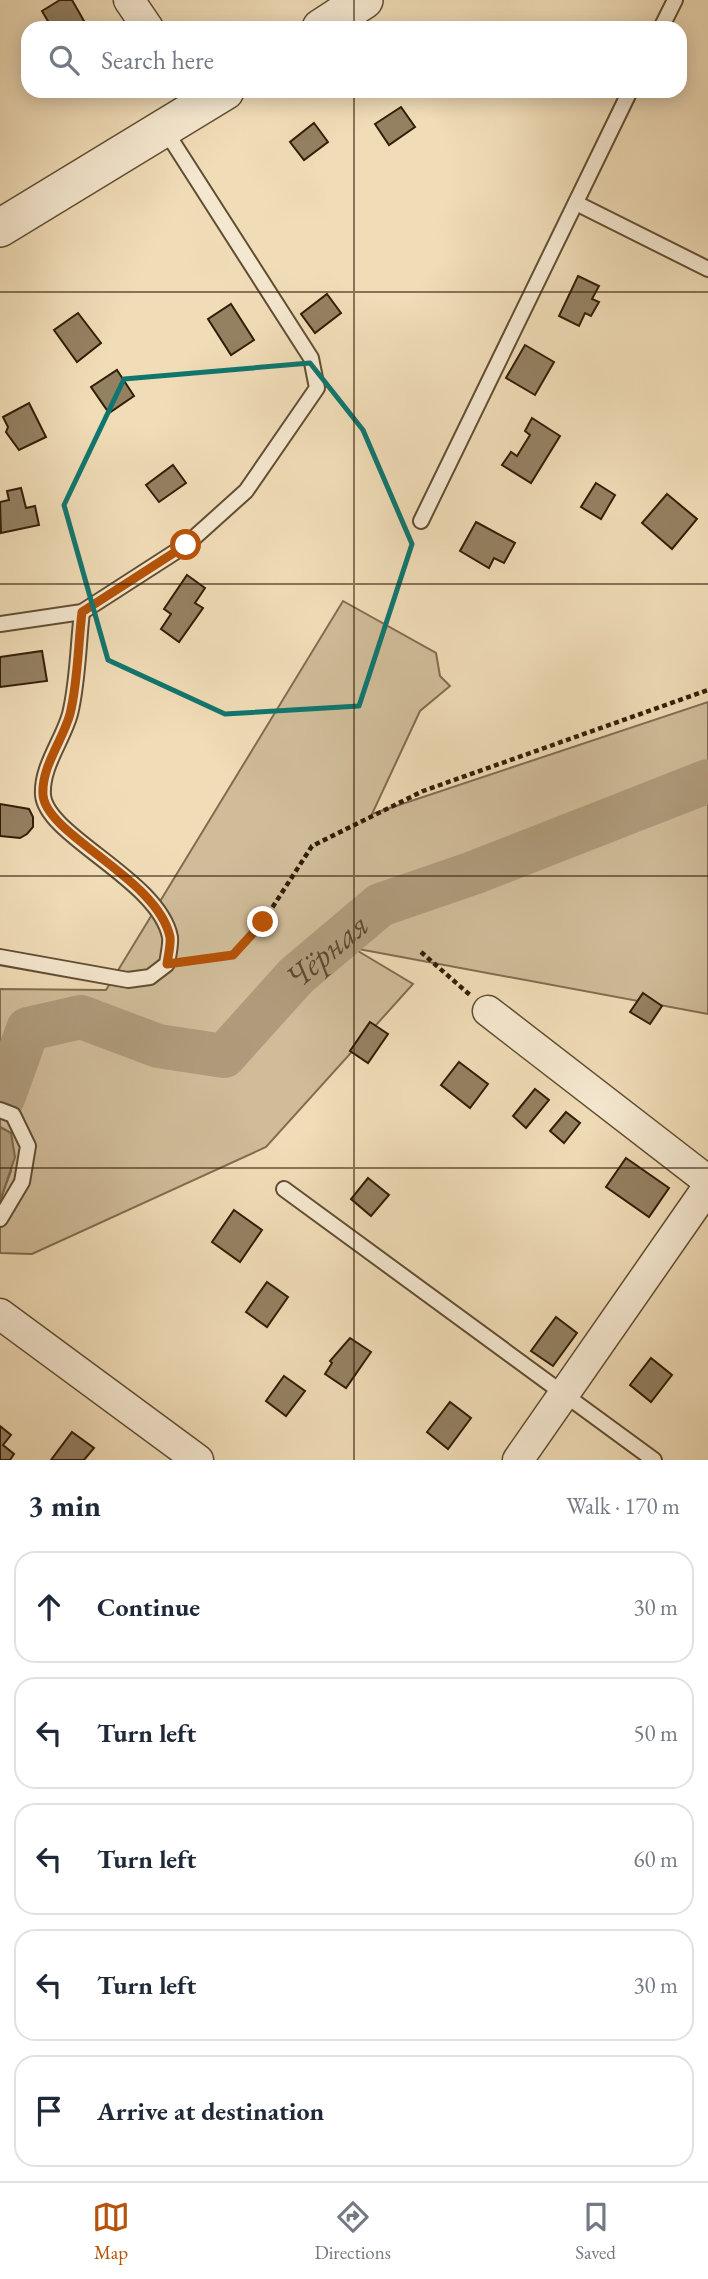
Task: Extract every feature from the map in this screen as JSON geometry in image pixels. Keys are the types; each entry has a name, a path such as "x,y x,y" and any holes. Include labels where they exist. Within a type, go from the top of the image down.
{"street":[{"path":"129,0 143,21"},
{"path":"332,21 365,0"},
{"path":"0,228 164,129 203,98"},
{"path":"488,1011 708,1181"},
{"path":"518,1460 708,1187"},
{"path":"0,1314 198,1460"}],"lane":[{"path":"664,21 675,0"},
{"path":"421,521 627,98"},
{"path":"0,624 82,612 186,545 246,491 317,388 311,358 164,129"},
{"path":"576,203 708,269"},
{"path":"0,957 128,980 150,977 167,964 170,939 163,919 145,895 113,865 53,818 43,797 47,772 70,714 82,612"},
{"path":"0,1110 13,1115 29,1146 22,1182 0,1219"},
{"path":"284,1189 654,1460"}],"path":[{"path":"167,964 233,955 263,922 313,846 354,824 423,791 708,690"},
{"path":"421,951 488,1011"}],"highlighted area":[{"path":"310,363 363,430 412,544 359,706 225,714 108,660 64,505 124,379"}],"shaded area":[{"path":"343,601 436,653 440,676 450,686 420,711 372,814 708,702 708,1014 353,948 413,984 266,1147 32,1254 0,1253 0,1201 11,1171 11,1133 0,1127 0,989 106,990"},
{"path":"0,1127 11,1133 15,1157 0,1201"}],"building":[{"path":"60,0 72,0 84,21 48,21 42,11"},
{"path":"401,107 415,127 389,145 375,124"},
{"path":"314,123 328,142 304,160 290,142"},
{"path":"578,276 599,286 592,299 599,302 591,316 585,313 579,326 559,316"},
{"path":"327,294 341,313 315,333 301,314"},
{"path":"231,304 254,340 231,355 208,319"},
{"path":"78,313 101,343 77,362 54,330"},
{"path":"525,345 554,362 535,395 506,378"},
{"path":"117,370 134,396 109,413 91,387"},
{"path":"29,403 46,437 19,450 6,432 8,427 3,417"},
{"path":"532,418 560,436 531,483 502,465 511,452 517,456 530,435 525,431"},
{"path":"173,465 186,483 159,502 146,485"},
{"path":"596,483 615,495 601,519 581,507"},
{"path":"21,488 26,508 35,506 39,525 1,533 0,502 9,500 7,491"},
{"path":"667,494 697,519 672,549 642,523"},
{"path":"476,522 515,543 504,563 494,558 489,568 460,551"},
{"path":"187,575 205,588 195,603 203,608 179,642 161,629 171,614 164,609"},
{"path":"42,651 47,681 0,687 0,657"},
{"path":"0,804 29,809 33,817 33,827 27,834 20,838 0,836"},
{"path":"643,993 662,1006 650,1024 630,1012"},
{"path":"370,1022 388,1034 368,1063 350,1051"},
{"path":"459,1062 488,1084 470,1108 441,1085"},
{"path":"535,1089 549,1100 526,1128 513,1116"},
{"path":"566,1112 580,1123 564,1143 550,1131"},
{"path":"626,1158 669,1188 649,1217 606,1187"},
{"path":"368,1178 389,1195 371,1216 351,1199"},
{"path":"234,1210 262,1230 240,1262 212,1242"},
{"path":"267,1282 288,1297 267,1327 246,1312"},
{"path":"556,1317 577,1333 553,1366 531,1351"},
{"path":"350,1338 371,1352 346,1388 325,1374 332,1363 330,1361"},
{"path":"651,1358 672,1375 651,1402 630,1385"},
{"path":"284,1376 305,1391 286,1416 266,1401"},
{"path":"450,1402 471,1418 448,1449 427,1432"},
{"path":"0,1426 11,1435 3,1445 14,1454 10,1460 0,1460"},
{"path":"72,1432 94,1448 84,1460 51,1460"}],"waterway":[{"name":"Чёрная","path":"3,1098 28,1029 81,1017 158,1046 224,1056 296,976 380,905 473,873 708,781"}],"route":[{"path":"186,545 82,612 70,714 47,772 43,797 53,818 113,865 145,895 163,919 170,939 167,964 233,955 263,922"}]}
